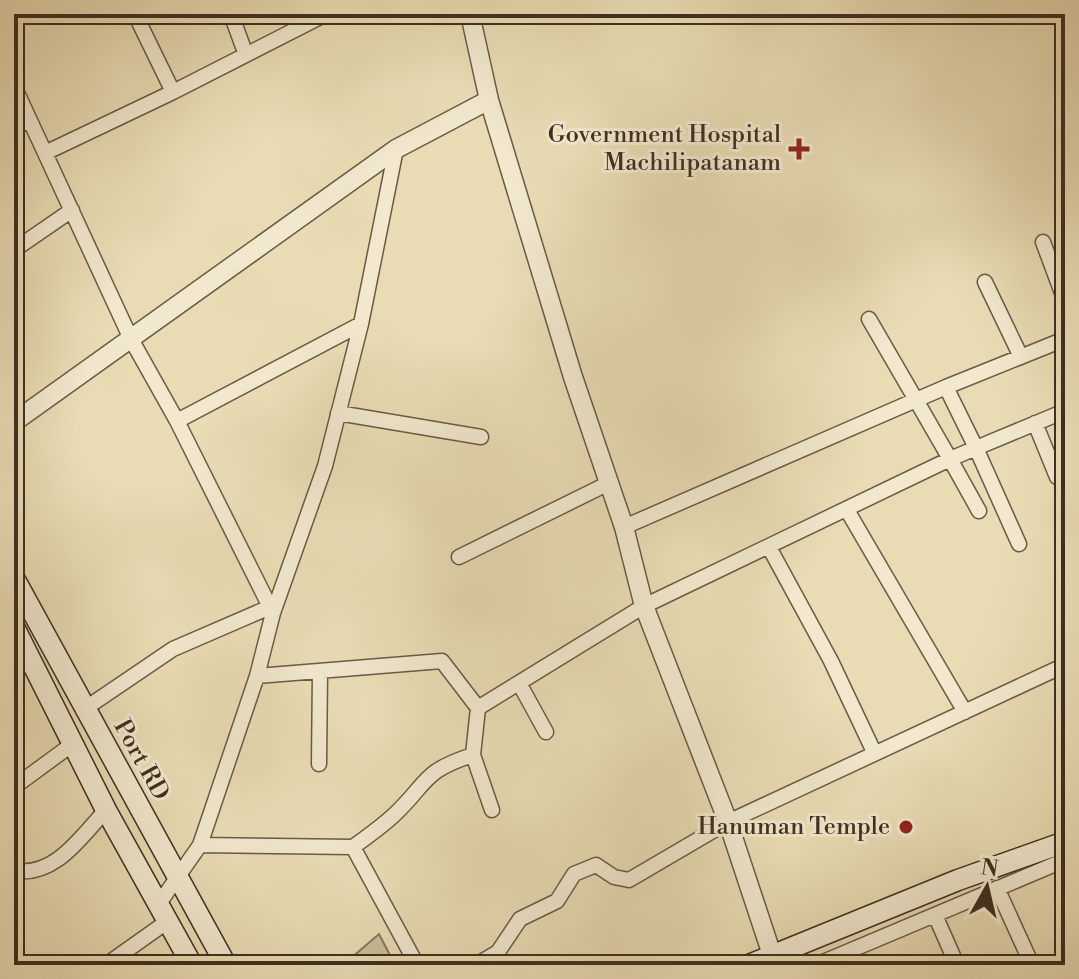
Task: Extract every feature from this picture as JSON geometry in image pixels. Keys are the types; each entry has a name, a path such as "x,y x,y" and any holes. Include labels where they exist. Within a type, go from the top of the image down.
{"main road":[{"name":"Port RD","path":"14,578 83,710 226,965"},
{"path":"14,627 106,810 192,965"},
{"path":"749,965 958,880 1064,846"}],"street":[{"path":"135,14 173,92"},
{"path":"231,14 246,55"},
{"path":"45,153 326,14"},
{"path":"470,14 489,100 624,527 644,606 728,822 772,955"},
{"path":"14,86 131,339 177,421 271,610"},
{"path":"14,422 396,149 489,100"},
{"path":"14,129 29,119"},
{"path":"106,965 163,913 176,878 200,845 257,676 271,610 325,466 361,324 396,149"},
{"path":"14,250 72,210"},
{"path":"1043,242 1065,301"},
{"path":"985,282 1021,357"},
{"path":"869,319 979,511"},
{"path":"177,421 361,324"},
{"path":"624,527 946,387 1065,339"},
{"path":"946,387 1019,544"},
{"path":"478,708 644,606 950,459 1065,411"},
{"path":"338,413 481,437"},
{"path":"1035,423 1057,477 1065,480"},
{"path":"459,557 609,483"},
{"path":"847,510 965,712"},
{"path":"769,547 831,661 874,752"},
{"path":"83,710 173,649 271,610"},
{"path":"257,676 442,661 478,708 473,755 492,810"},
{"path":"476,965 498,952 520,919 557,901 574,874 596,865 614,877 629,880 728,822 1065,665"},
{"path":"319,764 320,672"},
{"path":"519,683 546,732"},
{"path":"14,787 74,743"},
{"path":"200,845 353,847 396,813 424,778 447,763 473,755"},
{"path":"14,871 44,870 106,810"},
{"path":"816,965 997,888 1064,846"},
{"path":"353,847 417,965"},
{"path":"958,880 967,901"},
{"path":"997,888 1032,965"},
{"path":"935,915 957,965"}],"shaded area":[{"path":"379,934 395,965 343,965"}],"place":[{"name":"Government Hospital Machilipatanam","path":"799,149"},
{"name":"Hanuman Temple","path":"906,827"}]}
